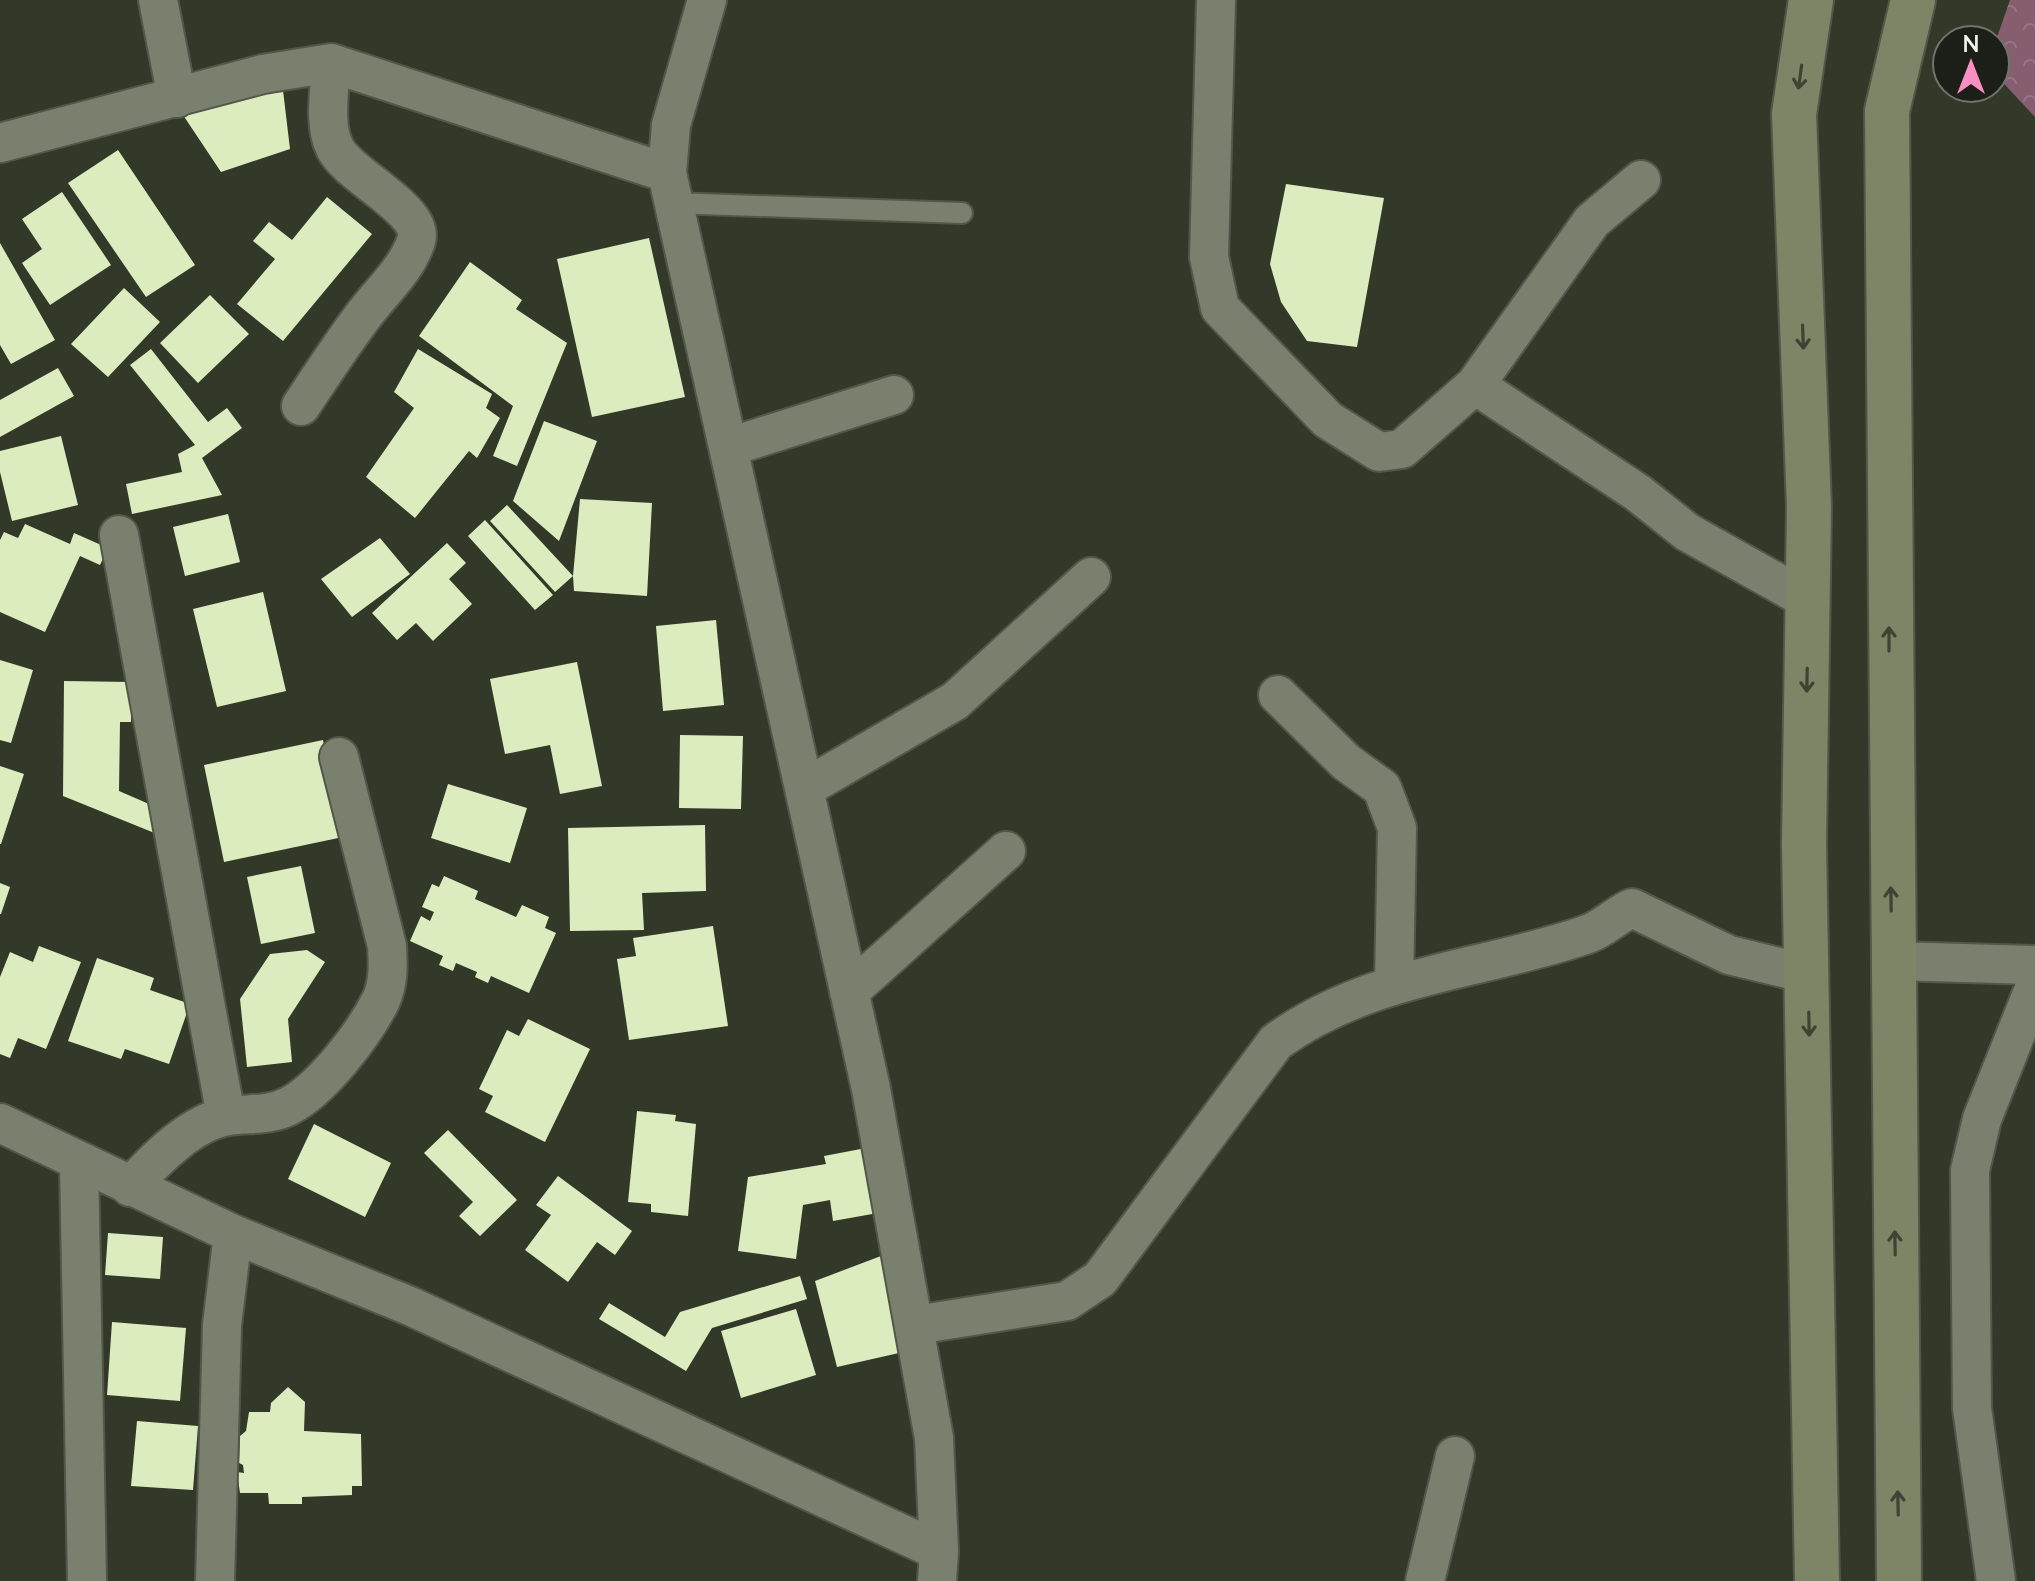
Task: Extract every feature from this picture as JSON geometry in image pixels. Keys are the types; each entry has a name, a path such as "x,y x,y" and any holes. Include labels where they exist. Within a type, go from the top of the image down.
{"main road":[{"path":"1811,0 1794,114 1809,491 1804,844 1817,1581"},
{"path":"1899,1581 1887,111 1913,0"}],"street":[{"path":"158,0 177,98"},
{"path":"0,1123 79,1164 233,1234 410,1306 939,1573 934,1438 916,1325 805,788 670,188 671,125 707,0"},
{"path":"1216,0 1209,257 1220,308 1328,420 1379,452 1402,449 1475,385 1592,221 1641,180"},
{"path":"301,406 362,317 404,265 417,238 415,225 406,212 353,171 334,148 329,114 331,63"},
{"path":"0,143 263,74 331,63 670,188"},
{"path":"1475,385 1638,493 1687,532 1808,600"},
{"path":"729,447 894,395"},
{"path":"119,535 226,1116"},
{"path":"805,788 955,701 1091,577"},
{"path":"1278,695 1346,762 1382,788 1397,828 1394,984"},
{"path":"130,1187 181,1139 226,1116 260,1115 289,1106 321,1083 381,1000 388,974 387,946 339,757"},
{"path":"849,992 1006,851"},
{"path":"916,1325 1067,1301 1100,1279 1276,1042 1310,1017 1394,984 1589,934 1632,908 1729,955 1808,974"},
{"path":"1892,961 2035,965"},
{"path":"1996,1581 1972,1408 1970,1170 1982,1119 2035,986"},
{"path":"79,1164 87,1581"},
{"path":"215,1581 222,1325 233,1234"},
{"path":"1425,1581 1455,1456"}],"lane":[{"path":"670,188 962,213"}],"green space":[{"path":"2010,0 2035,0 2035,117 2011,91 2011,24 2002,24"}],"building":[{"path":"282,82 290,149 221,172 179,109"},
{"path":"118,150 195,265 146,297 68,183"},
{"path":"1286,184 1384,198 1357,347 1307,341 1281,302 1270,264"},
{"path":"62,192 111,265 50,305 22,263 42,249 22,219"},
{"path":"327,197 372,234 283,341 237,304 275,259 253,241 269,222 292,240"},
{"path":"649,238 685,397 592,417 557,259"},
{"path":"0,243 55,340 11,364 0,345"},
{"path":"470,262 522,300 516,309 567,343 517,466 493,456 513,406 419,336"},
{"path":"124,288 160,322 108,377 71,344"},
{"path":"210,295 249,334 198,383 160,343"},
{"path":"151,349 208,422 227,408 242,428 202,458 222,495 132,514 126,484 182,472 178,454 195,445 130,365"},
{"path":"418,349 492,394 486,408 500,418 477,458 469,451 415,518 366,477 414,408 394,392"},
{"path":"58,368 74,396 0,437 0,400"},
{"path":"544,421 597,441 559,541 513,501"},
{"path":"61,436 78,505 12,521 0,472 0,451"},
{"path":"580,499 652,503 647,596 574,591"},
{"path":"507,505 573,576 555,592 490,521"},
{"path":"228,514 240,562 185,576 173,527"},
{"path":"485,520 553,595 535,610 468,536"},
{"path":"25,524 70,544 74,533 108,548 100,565 80,556 45,632 0,612 0,540 4,532 18,538"},
{"path":"380,538 410,574 352,617 321,579"},
{"path":"447,543 466,563 449,579 472,604 433,641 416,623 397,640 372,613"},
{"path":"263,592 286,691 217,707 193,609"},
{"path":"716,620 724,705 663,711 656,626"},
{"path":"0,660 33,670 11,743 0,740"},
{"path":"577,662 602,786 560,794 550,745 505,754 490,679"},
{"path":"64,681 131,682 131,722 120,722 119,791 156,807 157,834 63,796"},
{"path":"680,735 743,736 741,809 679,808"},
{"path":"323,740 343,837 224,862 204,765"},
{"path":"0,766 24,774 1,844 0,844"},
{"path":"448,784 527,808 510,863 431,838"},
{"path":"705,825 706,891 642,893 644,930 570,931 568,828"},
{"path":"301,866 315,933 261,944 247,877"},
{"path":"444,876 478,891 475,899 516,917 522,905 549,917 545,928 556,933 529,993 491,976 488,983 475,977 477,972 456,963 453,971 439,965 443,956 410,941 421,916 430,921 434,912 422,907 432,884 439,887"},
{"path":"0,883 10,887 1,914 0,914"},
{"path":"713,926 728,1026 629,1040 617,959 636,956 633,938"},
{"path":"39,946 81,962 46,1049 18,1038 10,1058 0,1054 0,977 10,952 33,962"},
{"path":"307,950 325,962 288,1019 292,1062 247,1067 240,999 270,954"},
{"path":"97,958 154,978 150,990 190,1004 169,1064 125,1049 121,1059 68,1041"},
{"path":"528,1019 590,1049 545,1142 485,1112 493,1096 479,1089 507,1030 519,1036"},
{"path":"637,1111 676,1115 675,1121 696,1124 688,1216 651,1212 651,1204 628,1202"},
{"path":"314,1124 391,1163 365,1217 288,1179"},
{"path":"448,1130 517,1200 480,1236 459,1216 473,1202 424,1153"},
{"path":"866,1148 878,1213 833,1221 830,1200 803,1205 796,1259 738,1251 748,1177 826,1164 824,1156"},
{"path":"558,1176 632,1231 615,1255 597,1242 568,1282 525,1250 551,1215 536,1205"},
{"path":"108,1233 163,1237 160,1279 105,1275"},
{"path":"881,1256 899,1353 837,1367 815,1281"},
{"path":"800,1276 807,1299 712,1328 686,1371 599,1319 609,1303 665,1337 680,1312"},
{"path":"796,1309 816,1375 741,1398 721,1331"},
{"path":"112,1322 186,1328 180,1401 107,1395"},
{"path":"288,1387 305,1402 304,1431 361,1434 362,1486 352,1486 352,1495 302,1497 302,1504 269,1504 268,1493 240,1493 237,1472 244,1473 243,1465 239,1463 240,1436 246,1431 249,1412 270,1412 271,1403"},
{"path":"137,1421 198,1426 193,1490 131,1486"}]}
